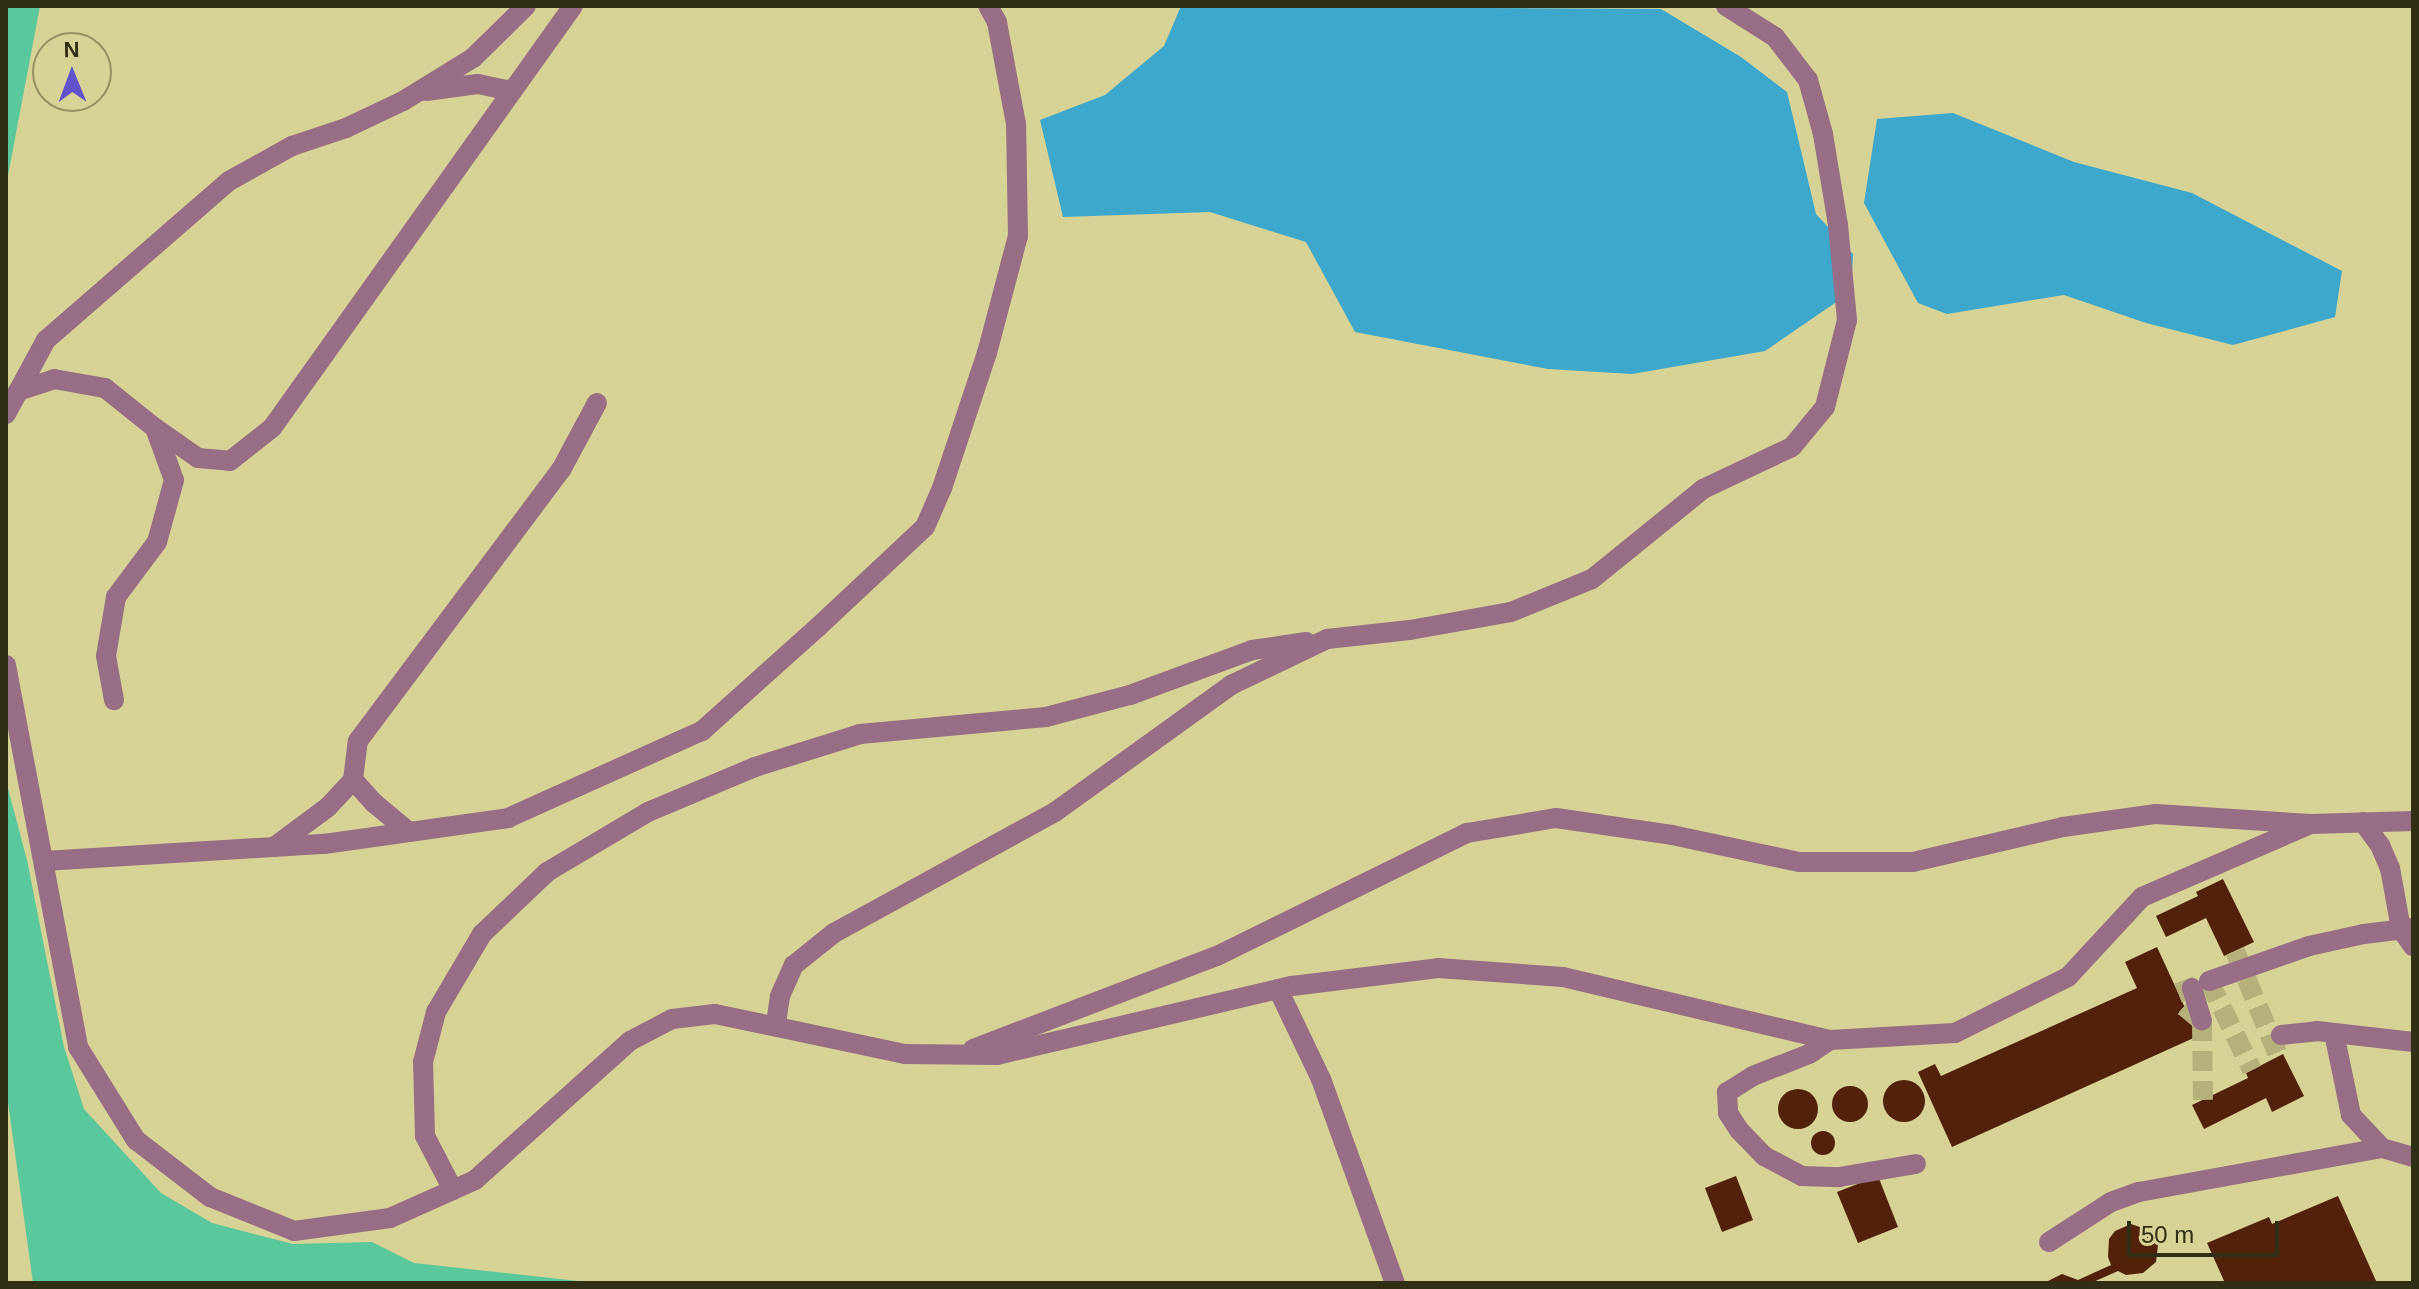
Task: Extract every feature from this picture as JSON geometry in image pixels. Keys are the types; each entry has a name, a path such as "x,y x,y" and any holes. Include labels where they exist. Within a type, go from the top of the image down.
{"lane":[{"path":"6,414 46,340 229,181 292,146 346,128 418,92 473,58 526,6"},
{"path":"18,391 54,379 105,388 198,458 230,461 272,428 573,6"},
{"path":"453,1190 425,1136 423,1062 436,1012 482,934 547,872 648,812 755,767 860,734 1046,717 1130,695 1252,650 1410,630 1511,612 1592,579 1703,489 1792,447 1825,407 1847,320 1838,225 1823,134 1808,80 1775,37 1726,6"},
{"path":"44,861 273,847 508,818 702,731 925,527 942,488 987,353 1018,236 1016,124 993,11"},
{"path":"418,92 478,84 510,91"},
{"path":"273,847 328,807 353,780 358,741 561,470 597,403"},
{"path":"114,700 106,656 116,597 157,542 174,480 155,428"},
{"path":"776,1024 780,996 794,965 834,933 1055,812 1231,685 1327,639"},
{"path":"6,665 78,1047 136,1140 210,1197 294,1231 390,1218 475,1180 630,1041 672,1019 715,1014 776,1024 905,1054 997,1055 1278,989 1438,968 1563,977 1830,1040 1955,1033 2068,977 2142,897 2311,824"},
{"path":"353,780 374,803 409,832"},
{"path":"959,1055 1217,956 1453,840 1482,831 1556,818 1672,835 1799,862 1913,862 2063,827 2156,814 2311,824 2413,821"},
{"path":"2202,1021 2200,984 2309,946 2409,934 2390,868 2380,845 2363,822"},
{"path":"1278,989 1321,1079 1395,1283"},
{"path":"2281,1035 2334,1033 2413,1042"},
{"path":"2334,1033 2351,1115 2382,1148"},
{"path":"1830,1040 1809,1054 1753,1076 1727,1092 1728,1113 1739,1130 1764,1156 1802,1176 1839,1177 1916,1164"},
{"path":"2049,1242 2111,1202 2139,1192 2382,1148 2413,1157"}],"green space":[{"path":"6,6 40,6 35,32 32,32 32,48 6,186"},
{"path":"6,781 27,860 64,1047 84,1109 161,1193 212,1223 293,1244 372,1242 414,1263 596,1283 33,1283 6,1088"}],"water":[{"path":"1181,6 1661,9 1741,57 1787,92 1816,214 1853,254 1851,292 1765,351 1632,374 1548,369 1355,332 1306,242 1210,212 1063,217 1040,120 1105,95 1164,46"},
{"path":"1953,113 2074,162 2192,193 2342,271 2335,317 2233,345 2146,323 2064,295 1947,314 1918,303 1864,203 1877,119"}],"building":[{"path":"2223,879 2254,942 2224,956 2206,918 2166,937 2156,916 2198,896 2196,892"},
{"path":"2157,947 2198,1036 1952,1147 1918,1072 1935,1064 1941,1076 2137,988 2125,962"},
{"path":"2283,1054 2304,1096 2272,1112 2266,1098 2204,1129 2192,1105 2248,1078 2246,1073"},
{"path":"1904,1080 1919,1086 1925,1101 1919,1116 1904,1122 1889,1116 1883,1101 1889,1086"},
{"path":"1850,1086 1862,1092 1868,1104 1862,1116 1850,1122 1838,1116 1832,1104 1838,1092"},
{"path":"1798,1089 1812,1095 1818,1109 1812,1123 1798,1129 1784,1123 1778,1109 1784,1095"},
{"path":"1823,1131 1832,1134 1835,1143 1832,1152 1823,1155 1814,1152 1811,1143 1814,1134"},
{"path":"1736,1176 1753,1220 1722,1232 1705,1188"},
{"path":"1878,1176 1898,1227 1858,1243 1837,1192"},
{"path":"2338,1196 2377,1283 2225,1283 2207,1243 2269,1217 2272,1224"},
{"path":"2131,1224 2149,1230 2158,1245 2156,1262 2143,1273 2126,1275 2118,1271 2091,1283 2044,1283 2062,1274 2078,1280 2111,1265 2109,1239 2115,1231"}],"tunnel":[{"path":"2235,951 2279,1057"},
{"path":"2178,993 2209,981 2252,1070"},
{"path":"2184,1006 2202,1021 2203,1100"}]}
